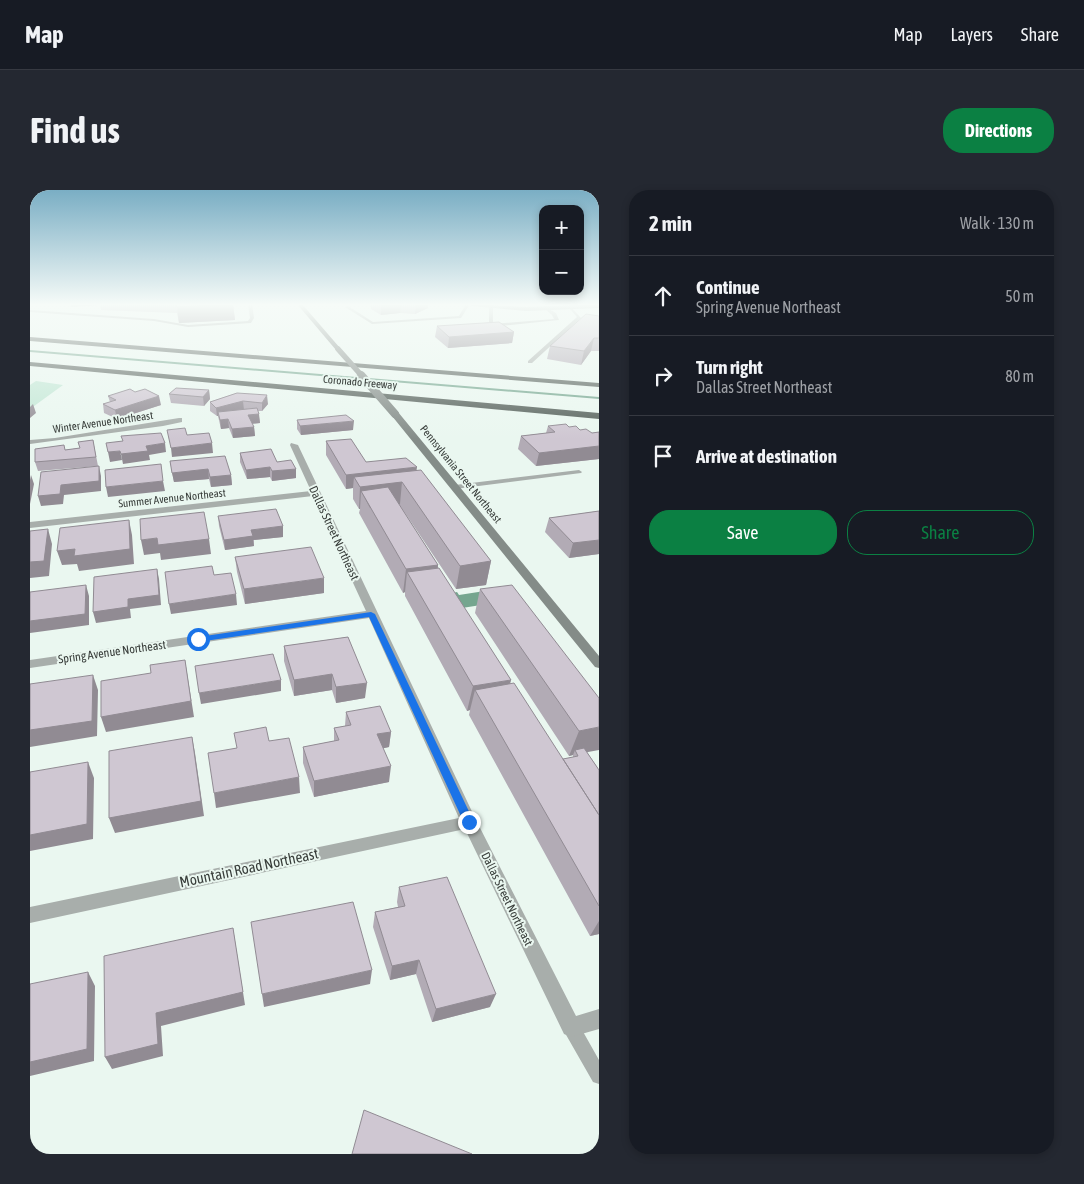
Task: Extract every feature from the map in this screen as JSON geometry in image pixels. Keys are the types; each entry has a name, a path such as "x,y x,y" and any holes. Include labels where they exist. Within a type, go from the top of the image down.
{"highway":[{"name":"Coronado Freeway","path":"154,349 599,385"},
{"name":"Coronado Freeway","path":"30,364 599,416"}],"street":[{"name":"Pennsylvania Street Northeast","path":"337,349 396,414 599,664"},
{"name":"Winter Avenue Northeast","path":"30,442 153,426 179,420"},
{"name":"Dallas Street Northeast","path":"294,445 469,822 571,1027"},
{"name":"Summer Avenue Northeast","path":"30,524 316,493"},
{"name":"Spring Avenue Northeast","path":"30,664 371,614"},
{"name":"Mountain Road Northeast","path":"30,915 469,822"},
{"path":"571,1027 599,1020"}],"lane":[{"path":"530,362 544,349"},
{"path":"455,487 579,472"},
{"path":"571,1027 599,1076"}],"shaded area":[{"path":"36,381 63,385 30,409 30,385"},
{"path":"491,590 500,602 462,608 453,593 457,592 459,595"}],"building":[{"path":"176,388 209,390 203,397 169,394"},
{"path":"130,389 135,392 145,389 159,396 115,410 103,404 116,400 108,396"},
{"path":"237,393 267,395 262,403 243,401 216,408 210,402"},
{"path":"257,408 259,414 248,415 254,427 232,429 228,419 220,420 218,412"},
{"path":"346,415 354,421 300,426 297,420"},
{"path":"566,424 569,427 576,426 580,430 586,429 592,433 599,432 599,446 539,453 521,436 555,432 548,426"},
{"path":"185,428 187,435 209,433 212,443 171,448 167,430"},
{"path":"161,433 165,443 146,446 148,451 121,454 120,451 108,452 106,443 123,441 121,436"},
{"path":"351,439 366,462 406,458 417,467 346,475 326,441"},
{"path":"93,440 96,457 35,462 35,449 64,445 65,450 80,448 78,442"},
{"path":"271,449 277,462 291,460 296,469 272,471 270,467 246,470 240,453"},
{"path":"225,456 231,475 210,477 208,469 172,473 170,461"},
{"path":"161,464 163,481 106,487 105,470"},
{"path":"99,466 99,481 61,485 60,494 38,496 41,472"},
{"path":"421,470 491,561 460,566 402,482 360,487 354,477"},
{"path":"388,487 438,565 406,569 361,491"},
{"path":"276,509 283,526 251,530 253,536 224,540 218,516"},
{"path":"599,511 599,540 573,543 549,518"},
{"path":"204,512 209,539 158,545 157,538 141,540 140,519"},
{"path":"129,520 130,549 74,556 75,549 57,551 60,528"},
{"path":"48,529 44,561 30,562 30,531"},
{"path":"311,547 324,578 244,589 235,557"},
{"path":"212,566 214,575 231,573 236,594 169,604 165,572"},
{"path":"439,568 511,680 473,686 407,572"},
{"path":"157,569 159,595 128,599 128,607 93,612 94,577"},
{"path":"86,585 85,614 30,621 30,592"},
{"path":"512,585 599,698 599,727 579,731 480,589"},
{"path":"348,637 367,683 336,687 332,674 294,680 284,646"},
{"path":"273,654 281,680 199,693 195,666"},
{"path":"185,660 191,701 101,717 101,681 151,673 150,665"},
{"path":"93,675 92,721 30,730 30,684"},
{"path":"514,683 599,815 599,906 475,690"},
{"path":"380,706 391,732 377,734 391,766 314,781 303,747 339,740 334,728 351,725 346,712"},
{"path":"266,727 269,741 289,738 299,777 214,793 208,753 237,748 234,733"},
{"path":"192,737 201,801 109,818 109,751"},
{"path":"584,748 599,770 599,815 563,759 578,756 575,750"},
{"path":"88,762 87,824 30,835 30,772"},
{"path":"447,877 496,994 436,1009 419,960 392,966 375,912 405,906 399,887"},
{"path":"353,902 372,970 262,994 251,922"},
{"path":"233,928 243,992 156,1013 158,1044 105,1057 104,956"},
{"path":"88,972 87,1049 30,1062 30,984"},
{"path":"364,1110 472,1154 352,1154"}],"waterway":[{"path":"30,351 599,398"}],"route":[{"path":"198,639 371,614 469,822"}]}
